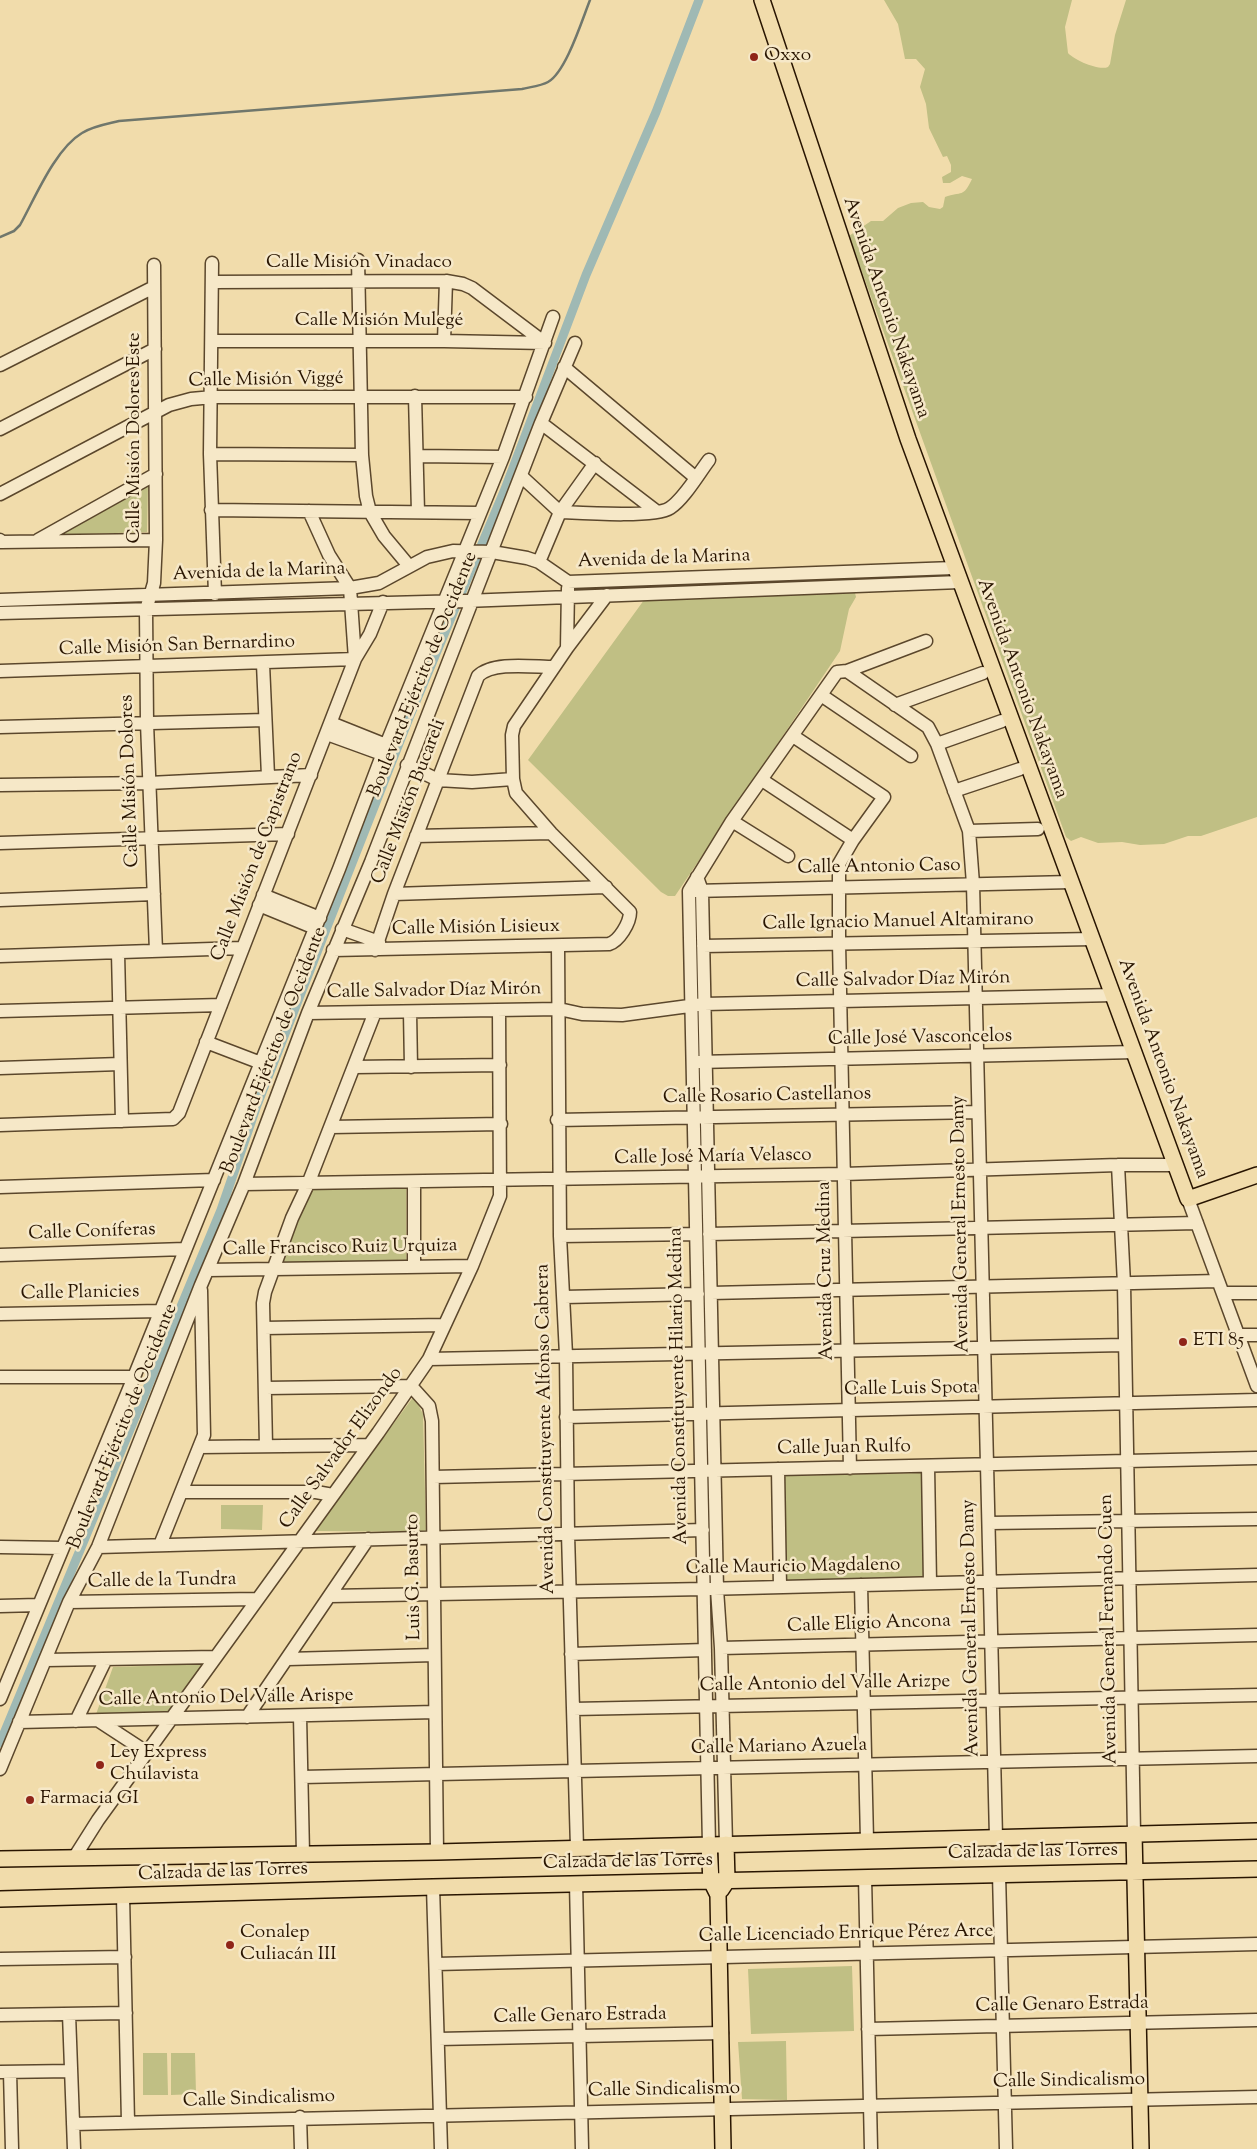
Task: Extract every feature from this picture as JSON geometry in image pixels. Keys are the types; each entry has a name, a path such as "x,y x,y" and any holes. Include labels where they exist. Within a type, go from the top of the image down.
{"main road":[{"name":"Avenida Antonio Nakayama","path":"762,0 886,376 954,568 1093,938 1188,1199"},
{"path":"1188,1199 1257,1175"},
{"name":"Calzada de las Torres","path":"0,1858 438,1852 1257,1831"},
{"name":"Avenida General Fernando Cuen","path":"1134,1834 1141,2149"},
{"name":"Avenida Constituyente Hilario Medina","path":"709,1844 711,1881 718,1895 723,2149"},
{"name":"Avenida Constituyente Hilario Medina","path":"726,1844 727,1881"},
{"name":"Calzada de las Torres","path":"0,1899 576,1883 1257,1869"},
{"path":"718,1895 727,1881"}],"street":[{"path":"358,260 364,481 370,512 384,536 409,566"},
{"path":"212,263 213,341 210,454 215,594"},
{"name":"Calle Misión Dolores Este","path":"146,610 152,596 156,540 154,265"},
{"path":"444,340 446,281"},
{"name":"Calle Misión Vinadaco","path":"213,282 446,281 472,288 545,343"},
{"path":"0,365 154,288"},
{"name":"Boulevard Ejército de Occidente","path":"0,1769 69,1602 98,1547 200,1285 244,1184 308,1013 370,862 407,765 469,600 477,552 479,513 504,457 553,317"},
{"name":"Calle Misión Mulegé","path":"213,341 444,340 545,343"},
{"name":"Boulevard Ejército de Occidente","path":"0,1699 6,1668 38,1605 134,1377 318,923 384,749 447,601 521,476 575,343"},
{"path":"0,428 155,349"},
{"path":"564,367 696,478"},
{"path":"415,396 418,512"},
{"name":"Calle Misión Viggé","path":"0,494 155,411 179,402 212,397 526,397"},
{"path":"541,423 656,511"},
{"path":"210,454 362,455"},
{"path":"416,456 504,457"},
{"path":"521,476 560,512 616,513 656,511 673,506 709,460"},
{"path":"539,562 560,512 594,463"},
{"path":"36,541 156,474"},
{"path":"211,510 479,513"},
{"path":"309,511 329,555 350,588 355,660"},
{"path":"0,540 1,542 156,540"},
{"name":"Avenida de la Marina","path":"0,600 350,588 379,583 392,578 409,566 442,552 517,555 539,562 568,582 954,568"},
{"path":"567,648 568,582"},
{"name":"Avenida de la Marina","path":"0,613 447,601 960,582"},
{"path":"606,887 551,833 520,799 514,787 513,779 512,735 514,726 554,667 607,595"},
{"name":"Calle Misión de Capistrano","path":"122,1121 173,1119 179,1113 355,660 370,634 383,602"},
{"name":"Calle Misión Dolores","path":"146,610 147,723 156,951"},
{"path":"842,671 926,641"},
{"name":"Calle Misión San Bernardino","path":"0,671 355,660"},
{"path":"263,664 268,776"},
{"name":"Calle Misión Bucareli","path":"377,946 394,894 478,676 484,670 495,667 554,667"},
{"name":"Avenida Constituyente Hilario Medina","path":"709,1844 705,1650 710,1589 695,891 697,877 732,821 821,695 842,671"},
{"name":"Avenida General Ernesto Damy","path":"842,671 928,727 937,744 969,831 973,884 983,1347 990,1523 993,1761 996,1837"},
{"path":"896,705 983,673"},
{"path":"821,695 911,756"},
{"path":"0,728 265,720"},
{"path":"937,744 1002,721"},
{"path":"329,728 384,749"},
{"path":"762,780 853,840 884,797 793,736"},
{"path":"407,765 438,780 472,782 513,779"},
{"path":"954,791 1020,769"},
{"path":"0,785 149,783 310,775"},
{"path":"732,821 788,856"},
{"path":"969,831 1038,829"},
{"path":"416,836 551,833"},
{"path":"0,843 288,834"},
{"name":"Avenida Cruz Medina","path":"850,1468 842,1114 839,864 853,840"},
{"name":"Calle Antonio Caso","path":"695,891 1071,882"},
{"path":"394,894 606,887"},
{"name":"Calle Misión Lisieux","path":"334,950 377,946 558,946 609,944 617,939 629,919 630,912 606,887"},
{"name":"Avenida Constituyente Hilario Medina","path":"695,891 703,946 698,1004"},
{"path":"0,900 154,894"},
{"path":"261,900 318,923"},
{"name":"Calle Misión Lisieux","path":"342,929 377,946"},
{"name":"Calle Ignacio Manuel Altamirano","path":"703,946 1093,938"},
{"name":"Avenida Constituyente Alfonso Cabrera","path":"558,946 560,1009 558,1120 560,1236 566,1355 568,1534 577,1848"},
{"path":"0,956 242,948"},
{"path":"0,1125 122,1121 118,952"},
{"name":"Calle Salvador Díaz Mirón","path":"308,1013 560,1009 582,1014 622,1015 670,1010 698,1004 1114,995"},
{"path":"0,1011 221,1005"},
{"name":"Calle Salvador Elizondo","path":"74,1858 98,1820 429,1360 496,1208 501,1180 499,1010"},
{"path":"266,1446 263,1303 292,1218 308,1184 375,1012"},
{"path":"410,1012 411,1067"},
{"path":"206,1042 261,1063"},
{"name":"Calle José Vasconcelos","path":"699,1062 1135,1052"},
{"path":"0,1068 120,1064"},
{"path":"354,1068 500,1065"},
{"name":"Calle Rosario Castellanos","path":"558,1120 978,1112"},
{"path":"331,1126 501,1124"},
{"path":"1118,1165 1175,1165"},
{"name":"Calle José María Velasco","path":"244,1184 844,1174 1118,1165"},
{"name":"Avenida General Fernando Cuen","path":"1118,1165 1124,1284 1134,1834"},
{"path":"0,1186 214,1180"},
{"path":"414,1182 414,1267"},
{"name":"Avenida Antonio Nakayama","path":"1188,1199 1238,1335 1254,1372 1257,1386"},
{"path":"560,1236 1197,1223"},
{"name":"Calle Coníferas","path":"0,1255 185,1249"},
{"name":"Calle Francisco Ruiz Urquiza","path":"208,1270 472,1266"},
{"path":"564,1297 1124,1284 1221,1287 1257,1293"},
{"path":"160,1545 200,1447 206,1424 200,1285"},
{"name":"Calle Planicies","path":"0,1314 161,1311"},
{"path":"264,1328 444,1325"},
{"path":"1238,1335 1257,1335"},
{"path":"429,1360 705,1352 1124,1345"},
{"path":"0,1377 134,1377"},
{"path":"264,1388 411,1386"},
{"name":"Luis G. Basurto","path":"411,1386 429,1406 432,1421 438,1852"},
{"name":"Calle Luis Spota","path":"566,1417 1257,1400"},
{"path":"200,1447 369,1445"},
{"name":"Calle Juan Rulfo","path":"433,1477 1257,1458"},
{"path":"928,1466 930,1584"},
{"path":"778,1470 780,1587"},
{"name":"Avenida Constituyente Hilario Medina","path":"708,1471 703,1530 710,1589 721,1648 726,1844"},
{"path":"182,1492 316,1492 332,1495"},
{"path":"990,1523 1257,1519"},
{"path":"98,1547 703,1530"},
{"path":"247,1717 288,1660 368,1539"},
{"path":"0,1547 62,1548"},
{"name":"Calle Mauricio Magdaleno","path":"330,1596 710,1589 1257,1575"},
{"path":"861,1585 867,1840"},
{"name":"Calle de la Tundra","path":"69,1602 256,1599"},
{"path":"0,1606 38,1605"},
{"name":"Calle Eligio Ancona","path":"721,1648 1257,1635"},
{"path":"572,1654 705,1650"},
{"path":"288,1660 434,1655"},
{"path":"46,1660 216,1657"},
{"path":"76,1721 106,1659"},
{"name":"Calle Antonio del Valle Arizpe","path":"573,1709 1257,1695"},
{"name":"Calle Antonio Del Valle Arispe","path":"19,1722 435,1712"},
{"path":"300,1716 303,1854"},
{"path":"99,1721 148,1752"},
{"name":"Calle Mariano Azuela","path":"302,1777 1257,1756"},
{"path":"999,1874 1006,2149"},
{"path":"865,1877 871,2149"},
{"path":"576,1883 582,2149"},
{"path":"433,1887 441,2149"},
{"path":"124,1896 128,2122"},
{"name":"Calle Licenciado Enrique Pérez Arce","path":"436,1964 1257,1944"},
{"path":"0,1959 125,1957"},
{"path":"0,2015 126,2013"},
{"path":"69,2014 74,2149"},
{"name":"Calle Genaro Estrada","path":"868,2029 1257,2020"},
{"name":"Calle Genaro Estrada","path":"438,2039 722,2033"},
{"path":"12,2149 5,2072 71,2071"},
{"name":"Calle Sindicalismo","path":"73,2124 300,2117 1257,2097"},
{"path":"300,2117 301,2149"}],"shaded area":[{"path":"884,0 1072,0 1065,27 1068,53 1087,64 1104,68 1110,64 1115,35 1126,0 1257,0 1257,817 1201,836 1188,836 1164,844 1098,843 1081,837 1071,841 1066,837 849,236 871,221 883,221 898,208 911,203 923,202 929,207 940,209 943,207 945,197 962,193 972,179 962,176 950,183 943,183 942,177 951,172 951,165 947,156 943,157 929,128 926,104 920,87 925,69 916,59 905,59 898,24"},
{"path":"148,485 147,532 54,535"},
{"path":"855,593 856,597 849,609 840,651 675,896 668,896 661,892 528,760 644,600"},
{"path":"406,1185 406,1262 276,1262 309,1188"},
{"path":"414,1396 423,1414 426,1532 314,1531"},
{"path":"924,1473 926,1580 786,1583 783,1476"},
{"path":"221,1505 263,1505 262,1530 221,1529"},
{"path":"207,1664 172,1715 95,1717 113,1667"},
{"path":"852,1966 854,2031 751,2034 748,1969"},
{"path":"786,2041 787,2100 742,2099 738,2042"},
{"path":"143,2053 167,2053 168,2095 143,2095"},
{"path":"171,2053 195,2053 196,2094 171,2095"}],"waterway":[{"path":"0,237 14,231 20,225 46,175 63,150 82,133 100,125 119,121 522,89 539,85 548,82 561,68 573,45 590,0"},
{"path":"0,1743 221,1210 257,1105 409,718 505,489 586,275 656,112 699,0"}],"place":[{"name":"Oxxo","path":"754,57"},
{"name":"ETI 85","path":"1183,1342"},
{"name":"Ley Express Chulavista","path":"100,1765"},
{"name":"Farmacia GI","path":"30,1800"},
{"name":"Conalep Culiacán III","path":"230,1945"}]}
